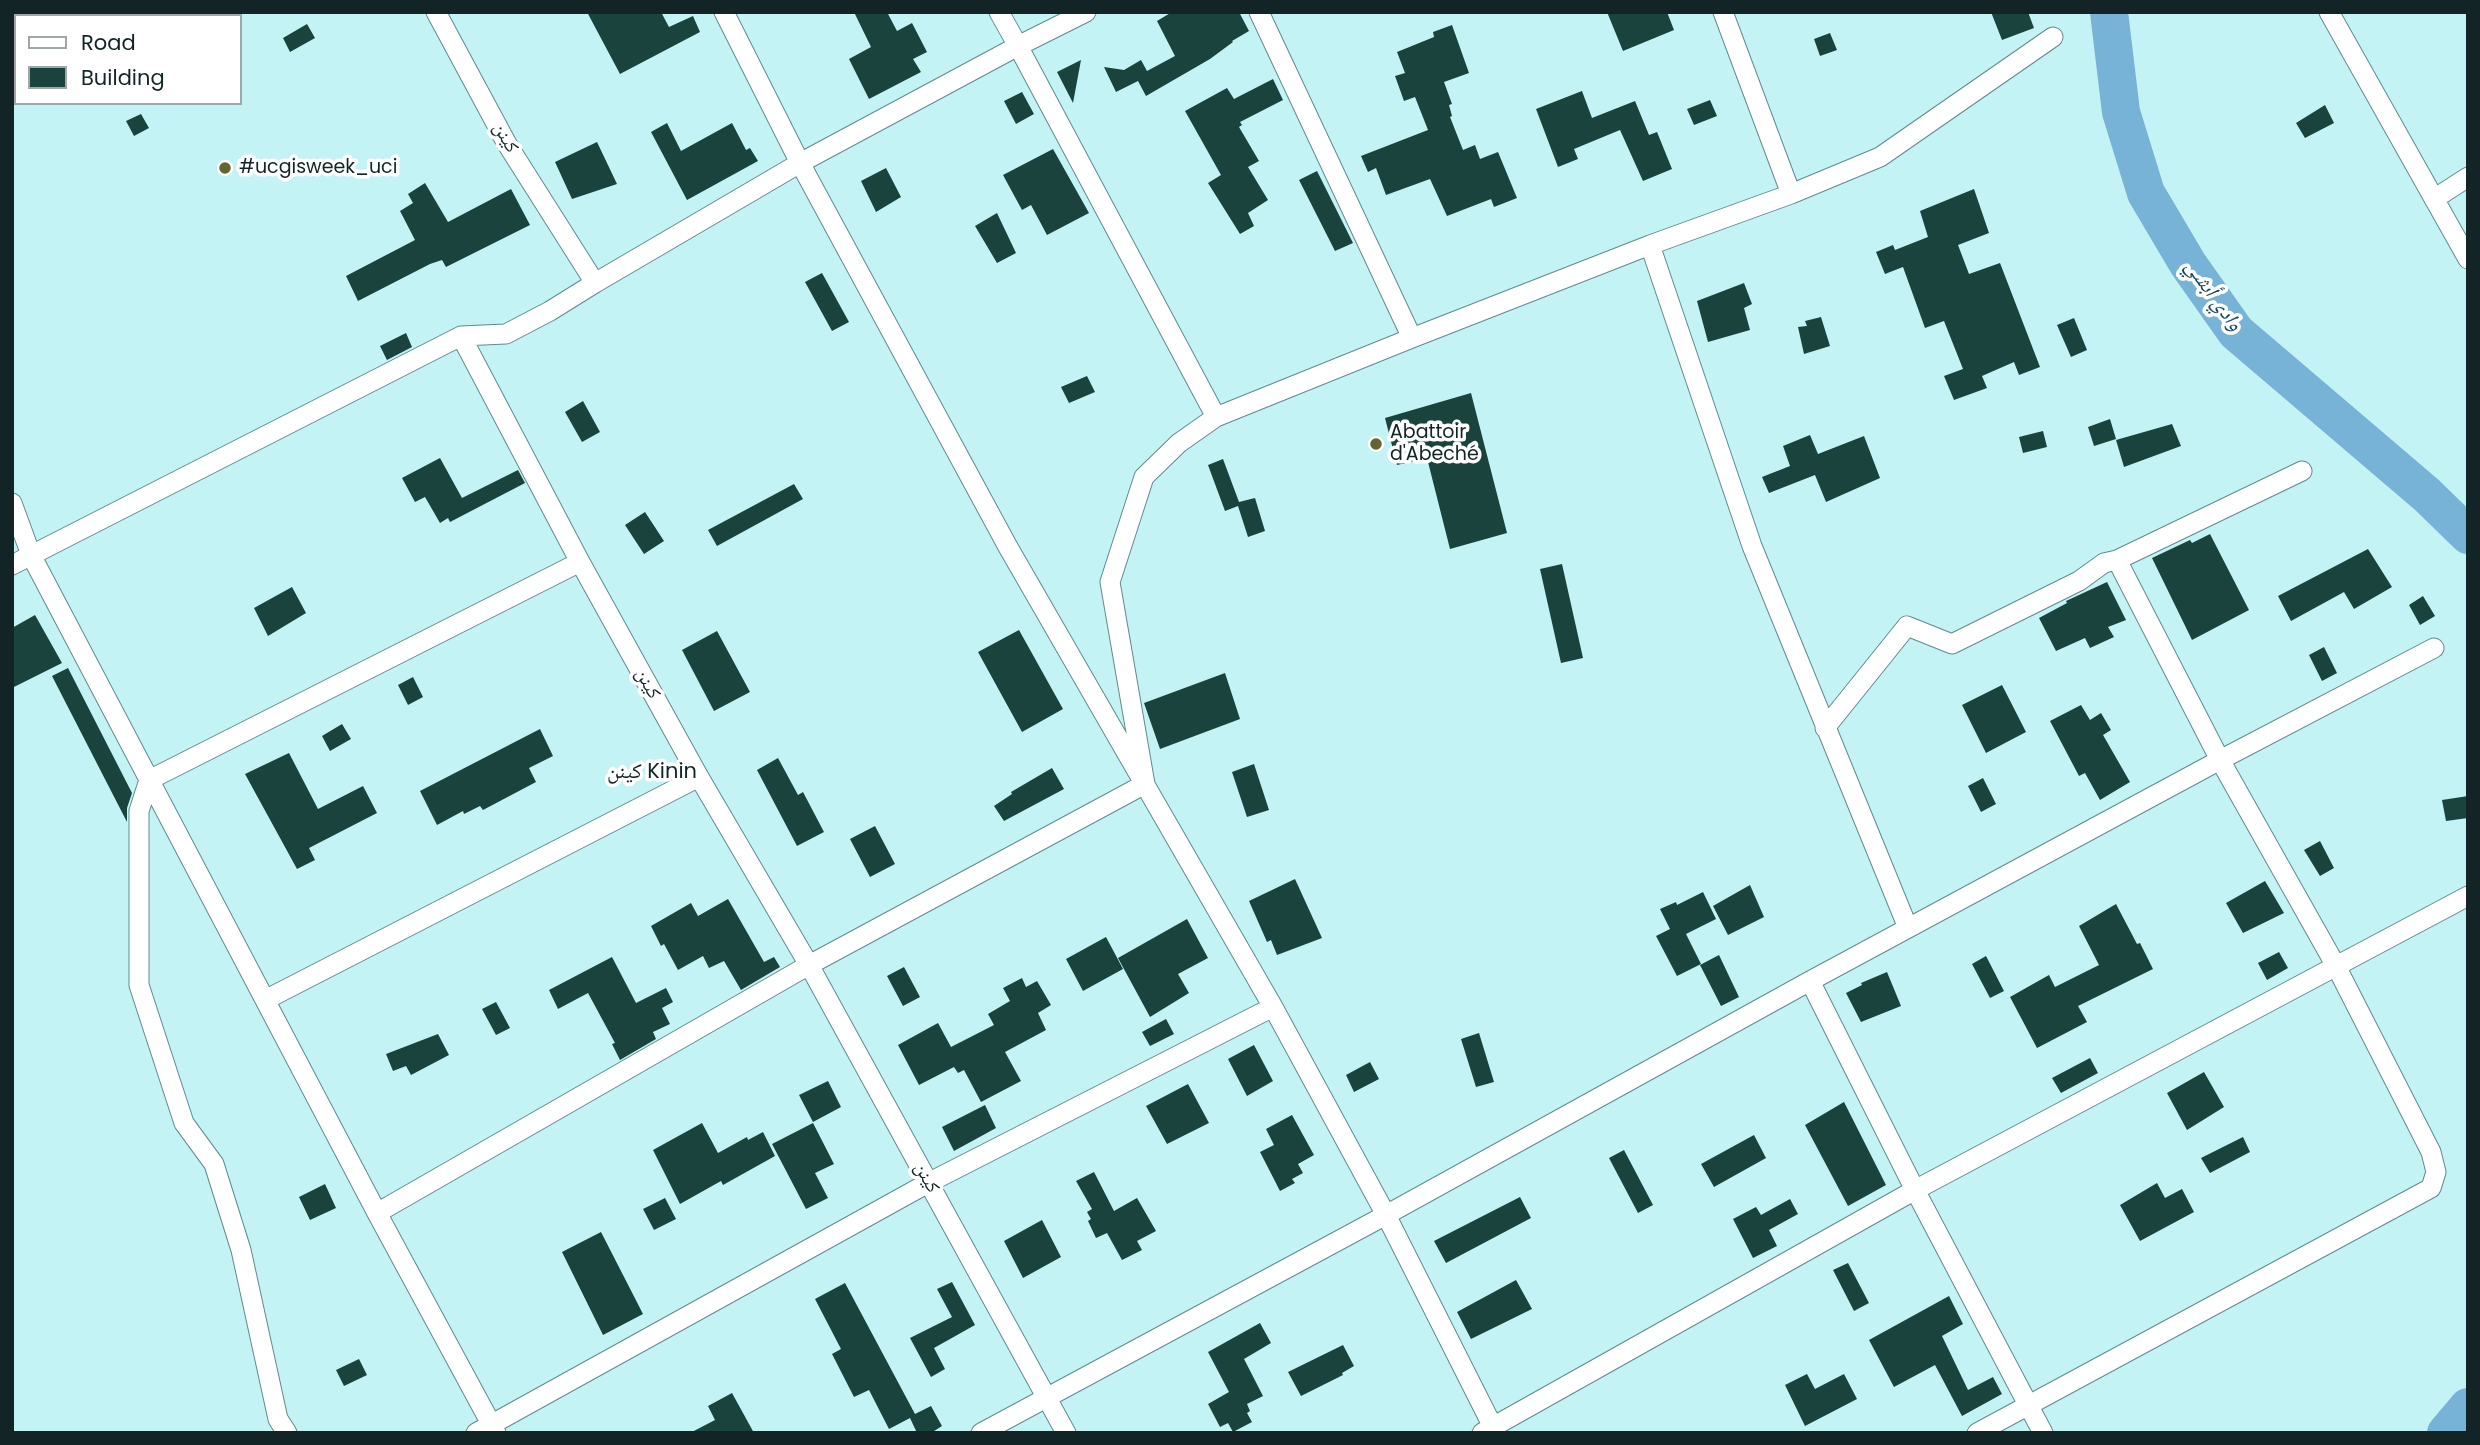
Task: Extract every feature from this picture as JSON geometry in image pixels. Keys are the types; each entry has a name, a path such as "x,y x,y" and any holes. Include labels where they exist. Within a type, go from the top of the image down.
{"street":[{"name":"كينن","path":"436,12 507,144 595,283"},
{"path":"724,12 800,163 1008,547 1273,1007 1386,1216 1490,1431 1915,1191 2468,897"},
{"path":"999,12 1216,417"},
{"path":"12,565 461,336 506,334 550,311 800,163 1086,12"},
{"path":"1259,12 1412,338"},
{"path":"1723,12 1791,194"},
{"path":"2329,12 2468,259"},
{"path":"1144,784 1110,582 1144,478 1178,443 1216,417 1880,157 2053,37"},
{"path":"2434,199 2468,177"},
{"path":"1650,245 1752,546 1908,928"},
{"name":"كينن","path":"461,336 580,562 699,777 809,965 1066,1433"},
{"path":"1825,728 1908,626 1952,644 2079,581 2104,563 2302,471"},
{"path":"12,503 31,555 377,1213 487,1429 929,1183 1273,1007"},
{"path":"1977,1433 2431,1188 2437,1172 2431,1152 2336,966 2220,760 2117,559"},
{"path":"287,1433 278,1419 242,1250 214,1164 184,1123 139,985 139,811 149,780 580,562"},
{"path":"981,1433 1386,1216 1908,928 2434,648"},
{"path":"265,1000 699,777"},
{"path":"377,1213 809,965 1144,784"},
{"path":"1811,981 1915,1191 2043,1433"}],"building":[{"path":"587,12 661,12 669,27 693,16 700,32 620,74"},
{"path":"854,12 887,12 897,31 912,23 927,52 913,59 921,72 869,99 849,59 871,47"},
{"path":"1172,12 1239,12 1249,31 1210,59 1146,96 1138,81 1116,92 1104,67 1124,70 1141,60 1147,71 1175,56 1157,21"},
{"path":"1607,12 1667,12 1674,30 1623,51"},
{"path":"1991,12 2028,12 2034,28 2002,40"},
{"path":"307,24 315,38 290,52 283,38"},
{"path":"1452,25 1469,73 1444,82 1452,104 1449,105 1450,117 1463,150 1475,145 1480,159 1498,152 1517,198 1494,207 1491,199 1447,216 1430,179 1386,195 1376,168 1368,172 1361,156 1428,130 1415,97 1404,101 1395,76 1405,73 1397,52 1434,37 1433,32"},
{"path":"1830,33 1837,50 1820,56 1814,39"},
{"path":"1081,60 1073,103 1057,72"},
{"path":"1273,79 1283,100 1240,122 1242,125 1239,127 1259,161 1248,167 1268,200 1248,213 1254,226 1240,234 1208,183 1221,175 1185,111 1227,88 1234,99"},
{"path":"1582,91 1592,118 1635,101 1649,135 1657,132 1672,169 1643,181 1620,130 1574,149 1578,159 1558,167 1536,109"},
{"path":"1022,92 1034,114 1016,124 1004,101"},
{"path":"1710,100 1717,116 1694,125 1687,109"},
{"path":"2325,105 2334,123 2305,138 2296,123"},
{"path":"141,114 149,128 134,136 126,121"},
{"path":"667,123 681,151 732,123 746,150 750,148 758,161 687,200 651,132"},
{"path":"597,142 617,184 572,199 555,162"},
{"path":"1053,149 1089,213 1047,235 1031,205 1022,210 1003,175"},
{"path":"886,168 901,197 876,212 861,181"},
{"path":"1317,171 1353,243 1335,251 1299,180"},
{"path":"425,183 448,222 511,189 530,225 446,267 442,260 430,264 358,301 346,276 415,240 400,211 413,203 408,194"},
{"path":"1974,189 1989,233 1958,245 1969,274 2000,263 2040,367 2019,375 2014,362 1982,376 1987,388 1954,400 1944,376 1963,369 1944,321 1925,328 1903,267 1885,274 1876,252 1893,245 1895,250 1928,237 1920,211"},
{"path":"997,213 1016,253 997,263 975,226"},
{"path":"822,273 849,322 832,331 805,282"},
{"path":"1744,283 1752,304 1744,308 1750,330 1708,342 1697,301"},
{"path":"1821,317 1830,346 1804,354 1798,327 1807,326 1805,321"},
{"path":"2074,318 2087,350 2071,357 2057,325"},
{"path":"406,333 412,347 387,360 380,346"},
{"path":"1087,376 1095,392 1069,403 1061,387"},
{"path":"1471,393 1507,533 1450,549 1427,458 1397,465 1385,418"},
{"path":"583,401 600,432 582,442 565,412"},
{"path":"2110,419 2116,439 2094,446 2088,427"},
{"path":"2172,424 2181,446 2124,467 2116,440"},
{"path":"2043,431 2047,447 2023,453 2019,437"},
{"path":"1810,435 1818,454 1864,436 1880,478 1826,502 1815,475 1769,493 1762,477 1790,466 1783,446"},
{"path":"440,458 462,498 518,470 525,483 450,522 448,518 440,523 425,497 415,502 402,478"},
{"path":"1223,459 1239,502 1255,498 1265,531 1248,537 1238,506 1225,511 1208,465"},
{"path":"794,484 803,499 717,546 708,530"},
{"path":"645,512 664,541 644,554 625,525"},
{"path":"2210,534 2249,610 2192,640 2152,558 2190,540 2192,543"},
{"path":"2368,549 2392,587 2354,609 2344,592 2291,621 2278,596"},
{"path":"1562,564 1583,658 1561,663 1540,569"},
{"path":"2107,582 2126,620 2108,627 2114,637 2090,648 2085,638 2056,651 2039,618 2067,603 2066,601"},
{"path":"292,587 306,613 268,636 254,608"},
{"path":"2423,596 2435,616 2420,625 2409,605"},
{"path":"35,615 62,663 12,688 12,628"},
{"path":"1019,630 1063,709 1022,732 978,652"},
{"path":"717,631 750,692 714,711 682,650"},
{"path":"2324,647 2337,673 2322,681 2309,655"},
{"path":"68,668 132,793 127,808 127,822 52,676"},
{"path":"1225,673 1240,719 1160,749 1144,703"},
{"path":"413,677 423,697 408,705 398,685"},
{"path":"2002,685 2026,732 1986,753 1962,705"},
{"path":"2081,705 2090,720 2101,713 2111,730 2103,735 2130,782 2100,800 2085,773 2079,776 2050,721"},
{"path":"342,724 351,739 330,751 322,736"},
{"path":"540,729 553,756 529,768 536,782 483,810 480,806 464,814 463,811 437,825 420,791"},
{"path":"289,753 318,809 363,786 377,813 309,848 315,860 297,869 245,774"},
{"path":"778,758 798,795 803,792 824,832 797,846 757,770"},
{"path":"1254,764 1269,810 1247,817 1232,772"},
{"path":"1052,768 1064,789 1004,821 994,806 1012,794 1011,792"},
{"path":"1983,778 1996,804 1981,812 1968,786"},
{"path":"2468,796 2468,818 2446,821 2442,800"},
{"path":"875,826 895,864 870,877 850,839"},
{"path":"2320,841 2334,868 2320,876 2304,850"},
{"path":"1295,879 1322,938 1277,955 1271,940 1267,942 1249,901"},
{"path":"2265,881 2284,913 2243,933 2226,903"},
{"path":"1750,885 1764,917 1728,935 1713,906"},
{"path":"1703,892 1716,919 1686,934 1701,964 1677,976 1656,936 1670,929 1660,909 1676,902 1677,905"},
{"path":"728,899 764,962 774,957 780,967 741,990 724,961 709,968 703,956 678,970 651,926 691,903 698,916"},
{"path":"2116,904 2153,969 2078,1006 2087,1022 2037,1048 2010,997 2049,975 2055,987 2099,965 2079,926"},
{"path":"1187,919 1208,958 1178,974 1189,993 1150,1017 1118,958"},
{"path":"1106,937 1123,969 1083,991 1066,959"},
{"path":"2279,952 2288,968 2267,980 2258,963"},
{"path":"1719,955 1739,997 1721,1006 1700,965"},
{"path":"1986,956 2004,991 1990,998 1972,964"},
{"path":"612,957 636,1003 666,988 673,1002 662,1008 670,1024 653,1032 656,1039 620,1060 612,1044 615,1043 588,993 558,1009 549,990"},
{"path":"904,967 920,997 903,1006 887,976"},
{"path":"1887,972 1901,1006 1861,1022 1846,993"},
{"path":"1022,978 1026,987 1037,981 1051,1005 1038,1013 1046,1030 1005,1052 1021,1081 981,1102 964,1070 958,1073 954,1067 919,1085 898,1045 938,1023 951,1047 994,1025 988,1014 1010,1001 1003,988"},
{"path":"496,1002 510,1028 496,1035 482,1009"},
{"path":"1166,1019 1174,1034 1150,1046 1142,1032"},
{"path":"1479,1033 1494,1082 1476,1087 1461,1039"},
{"path":"438,1034 449,1055 411,1075 406,1066 393,1071 386,1054"},
{"path":"1254,1045 1273,1081 1247,1096 1228,1059"},
{"path":"2090,1058 2098,1073 2061,1093 2052,1078"},
{"path":"1370,1062 1379,1079 1354,1092 1346,1075"},
{"path":"2204,1072 2224,1107 2187,1130 2167,1093"},
{"path":"828,1081 841,1107 813,1122 799,1095"},
{"path":"1188,1084 1209,1123 1167,1144 1146,1106"},
{"path":"1844,1102 1886,1185 1848,1206 1805,1125"},
{"path":"985,1105 996,1128 954,1151 942,1127"},
{"path":"1292,1115 1314,1155 1298,1164 1303,1173 1292,1179 1295,1183 1280,1191 1260,1152 1274,1145 1266,1129"},
{"path":"702,1123 718,1153 747,1137 748,1140 763,1132 775,1156 723,1185 721,1181 680,1204 653,1150"},
{"path":"813,1123 834,1164 815,1173 828,1198 806,1209 772,1144"},
{"path":"1754,1135 1766,1158 1714,1187 1701,1164"},
{"path":"2243,1137 2250,1152 2210,1173 2201,1158"},
{"path":"1624,1150 1653,1205 1638,1213 1609,1158"},
{"path":"1094,1172 1114,1211 1137,1198 1156,1231 1137,1241 1142,1250 1122,1260 1107,1233 1096,1238 1088,1221 1091,1219 1087,1212 1092,1209 1076,1181"},
{"path":"2157,1183 2165,1198 2182,1189 2194,1212 2140,1241 2120,1205"},
{"path":"325,1184 336,1208 310,1220 299,1197"},
{"path":"1520,1197 1531,1218 1446,1263 1434,1241"},
{"path":"665,1198 676,1219 654,1230 643,1209"},
{"path":"1790,1199 1798,1214 1769,1230 1777,1246 1753,1258 1733,1219 1756,1207 1761,1215"},
{"path":"1042,1220 1061,1257 1023,1278 1004,1241"},
{"path":"601,1232 643,1314 603,1335 562,1252"},
{"path":"1848,1263 1869,1303 1854,1311 1833,1270"},
{"path":"1516,1280 1532,1309 1471,1339 1457,1312"},
{"path":"952,1282 975,1325 934,1348 945,1369 931,1377 910,1338 952,1317 937,1289"},
{"path":"845,1283 915,1414 931,1406 942,1426 931,1433 917,1433 910,1418 889,1429 869,1390 854,1397 832,1354 841,1349 815,1299"},
{"path":"1949,1296 1963,1324 1942,1336 1968,1390 1993,1377 2002,1394 1962,1416 1935,1365 1894,1387 1869,1340"},
{"path":"1260,1323 1271,1343 1244,1359 1263,1396 1247,1404 1250,1411 1247,1413 1252,1422 1233,1432 1228,1423 1220,1427 1208,1404 1229,1392 1208,1352"},
{"path":"1343,1345 1354,1366 1342,1373 1343,1375 1301,1396 1288,1372"},
{"path":"359,1359 367,1375 344,1386 336,1370"},
{"path":"1807,1374 1815,1389 1844,1374 1857,1399 1805,1426 1785,1385"},
{"path":"732,1393 754,1433 690,1433 715,1420 708,1406"}],"waterway":[{"name":"وادي أبشي","path":"2109,12 2121,112 2146,193 2188,264 2236,332 2427,495 2468,535"},
{"name":"وادي أبشي","path":"2446,1433 2468,1407"}],"place":[{"name":"#ucgisweek_uci","path":"225,168"},
{"name":"Abattoir d'Abeché","path":"1376,444"}],"district":[{"name":"كينن Kinin","path":"652,773"}]}
